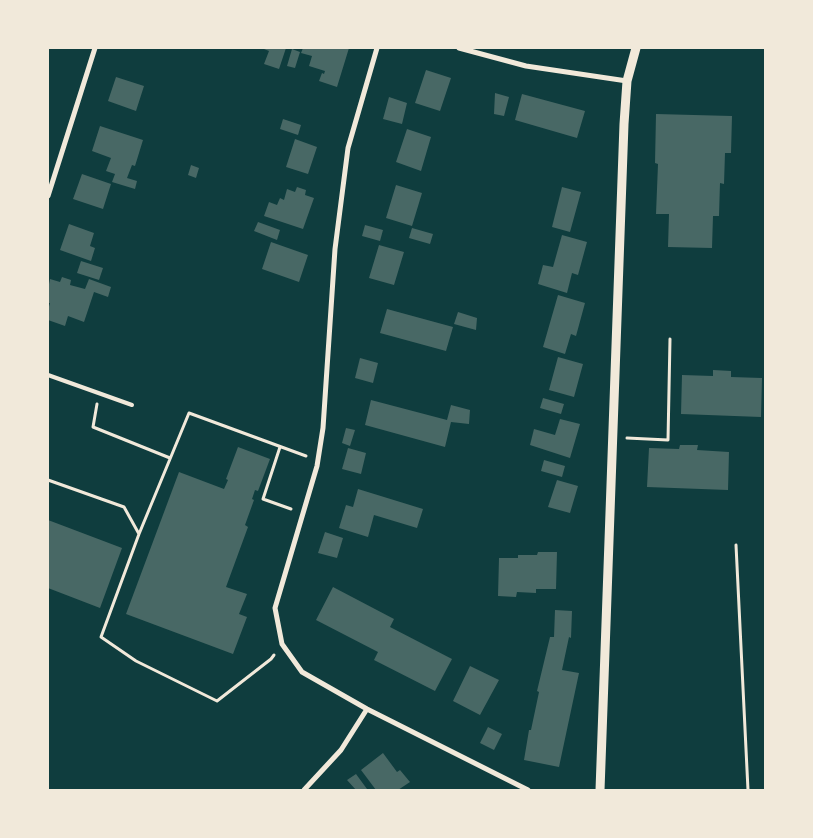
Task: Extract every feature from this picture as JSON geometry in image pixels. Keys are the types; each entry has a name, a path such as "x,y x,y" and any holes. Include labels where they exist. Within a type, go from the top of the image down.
{"street":[{"path":"48,196 96,48"},
{"path":"378,48 348,148 335,249 323,428 318,460 275,608 282,644 302,672 368,709 528,790"},
{"path":"459,48 526,66 627,81"},
{"path":"600,790 624,124 627,81 636,48"},
{"path":"304,790 341,750 368,709"}],"lane":[{"path":"48,376 132,405"}],"path":[{"path":"613,438 668,440 670,340"},
{"path":"98,393 93,427 170,458"},
{"path":"282,644 271,658 217,701 136,661 101,637 139,534 189,413 318,460"},
{"path":"280,447 263,499 303,514"},
{"path":"48,480 124,507 139,534"},
{"path":"736,545 748,790"}],"building":[{"path":"265,48 286,48 279,69 264,64 269,51"},
{"path":"303,48 349,48 337,87 319,81 322,73 324,74 325,71 309,66 312,56 301,53"},
{"path":"292,49 300,52 295,68 287,66"},
{"path":"426,70 451,78 440,111 415,103"},
{"path":"116,77 144,86 136,111 108,101"},
{"path":"495,93 509,97 504,116 494,114"},
{"path":"522,94 585,111 577,138 515,120"},
{"path":"389,97 407,103 402,124 383,119"},
{"path":"656,114 732,116 731,153 725,153 724,184 720,183 719,216 713,216 712,248 668,247 669,214 656,214 658,164 655,163"},
{"path":"283,119 301,125 298,135 280,129"},
{"path":"100,126 143,140 135,166 132,165 127,178 137,181 135,189 112,182 115,174 106,171 111,158 92,151"},
{"path":"407,129 431,137 421,171 396,162"},
{"path":"295,139 317,147 308,174 286,167"},
{"path":"191,165 199,168 196,178 188,175"},
{"path":"82,174 111,184 103,209 73,199"},
{"path":"396,185 422,193 412,226 386,218"},
{"path":"297,187 306,190 305,195 314,198 303,229 264,216 269,202 277,205 280,198 284,200 287,189 295,192"},
{"path":"562,187 581,192 570,232 552,227"},
{"path":"258,222 280,230 277,240 254,231"},
{"path":"69,224 94,233 90,246 95,248 91,261 60,250"},
{"path":"365,225 383,230 380,241 362,236"},
{"path":"412,228 433,234 430,244 409,238"},
{"path":"562,235 587,242 578,275 572,273 567,293 538,284 543,265 553,267"},
{"path":"271,242 308,255 299,282 262,269"},
{"path":"379,245 404,252 394,285 369,278"},
{"path":"81,261 103,268 99,280 77,273"},
{"path":"62,277 71,280 70,285 85,289 89,279 111,287 108,297 94,292 84,322 68,316 65,326 48,320 50,303 48,303 48,289 50,279 60,282"},
{"path":"558,295 585,303 576,336 571,334 565,354 543,347"},
{"path":"387,309 453,327 446,351 380,333"},
{"path":"458,312 477,318 476,330 454,324"},
{"path":"558,357 583,364 574,397 549,390"},
{"path":"360,358 378,363 373,383 355,378"},
{"path":"713,370 731,371 731,377 762,378 761,417 681,414 682,375 713,376"},
{"path":"543,398 564,404 561,414 540,408"},
{"path":"371,400 447,420 451,405 470,410 469,424 451,422 445,447 365,425"},
{"path":"560,419 580,424 570,458 530,445 534,429 555,435"},
{"path":"346,428 355,430 350,446 342,443"},
{"path":"680,445 698,445 697,450 729,452 728,490 647,487 649,448 679,449"},
{"path":"238,447 270,459 258,491 255,490 252,499 254,500 245,525 248,527 226,587 247,594 239,614 247,617 233,654 126,614 179,472 224,489"},
{"path":"348,448 366,453 361,474 342,469"},
{"path":"544,460 565,466 562,477 541,471"},
{"path":"557,480 578,486 570,513 548,507"},
{"path":"358,489 423,509 417,528 374,515 368,537 339,528 346,505 353,507"},
{"path":"48,520 122,548 100,608 48,588"},
{"path":"325,532 343,538 337,558 318,553"},
{"path":"538,552 557,552 556,589 536,589 536,593 517,592 516,597 498,596 499,558 518,558 518,555 537,555"},
{"path":"333,587 394,619 390,627 452,659 435,691 374,660 378,652 316,620"},
{"path":"555,610 572,611 571,638 569,637 562,670 579,673 559,767 524,760 529,730 531,730 539,692 537,691 550,637 554,637"},
{"path":"470,666 499,680 480,715 453,701"},
{"path":"488,727 502,734 494,750 480,743"},
{"path":"383,753 397,772 400,770 410,782 398,790 376,790 361,770"},
{"path":"356,774 367,789 356,790 347,780"}]}
